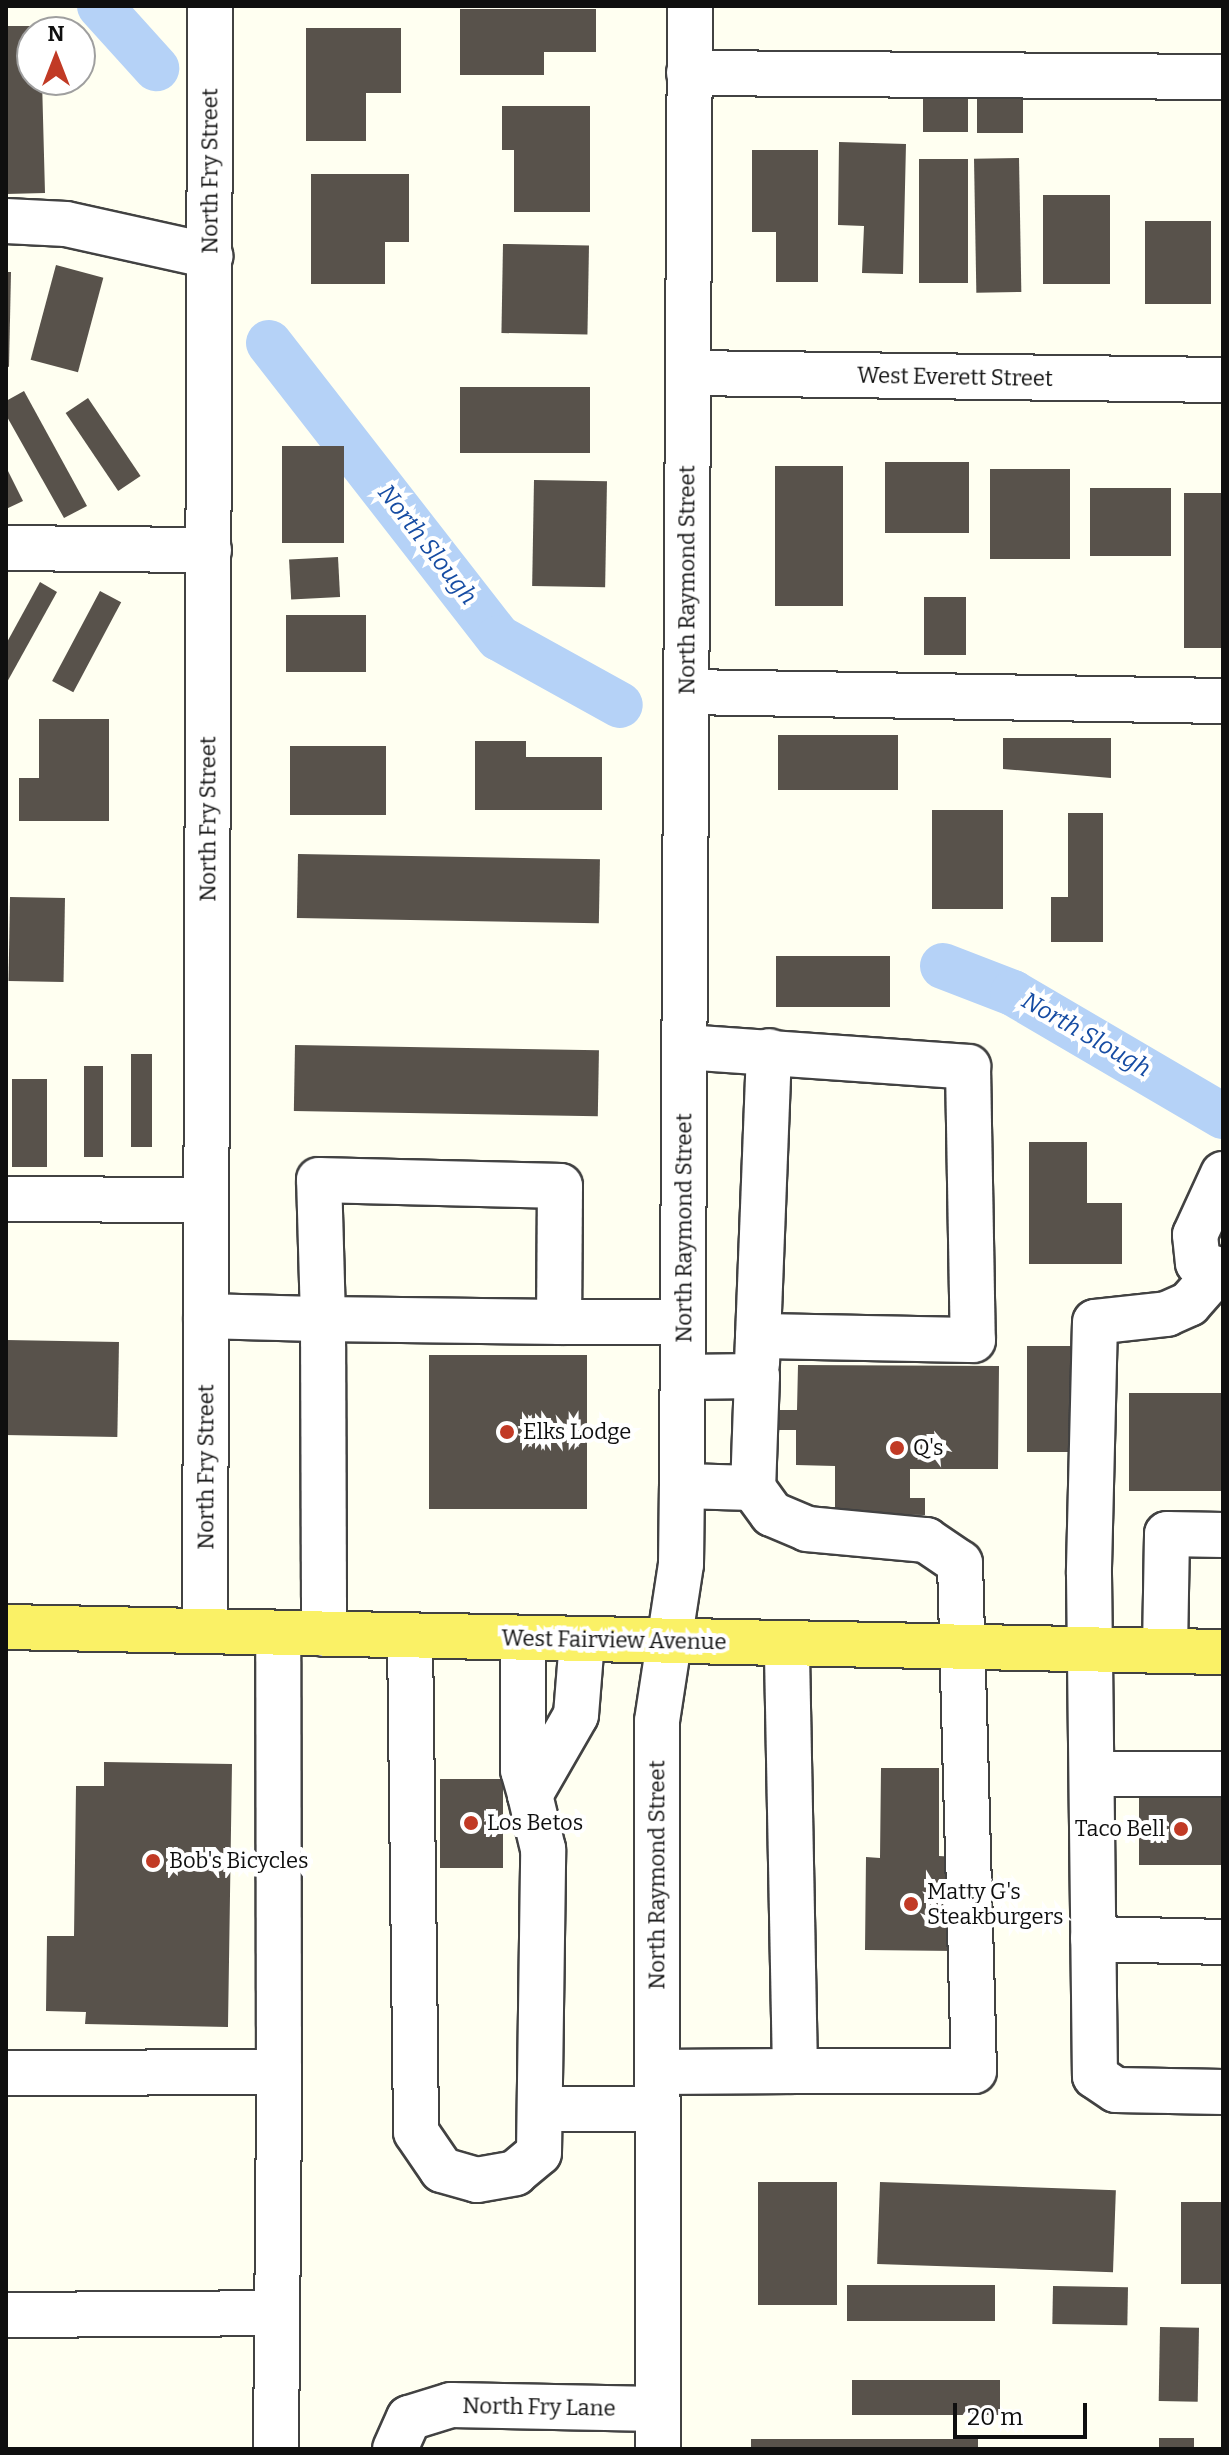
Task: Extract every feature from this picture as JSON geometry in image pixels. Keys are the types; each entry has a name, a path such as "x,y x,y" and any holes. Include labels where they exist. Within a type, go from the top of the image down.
{"main road":[{"name":"West Fairview Avenue","path":"6,1627 1223,1652"}],"street":[{"name":"North Fry Street","path":"205,1631 210,6"},
{"name":"North Raymond Street","path":"658,2429 657,1721 670,1641 682,1486 690,6"},
{"path":"689,73 1223,77"},
{"path":"6,221 66,224 210,256"},
{"name":"West Everett Street","path":"688,373 1223,380"},
{"path":"6,548 209,550"},
{"path":"686,692 1223,701"},
{"path":"683,1377 758,1356 973,1340 968,1067 685,1047"},
{"path":"544,2109 795,2071 974,2071 960,1563 926,1540 807,1529 772,1514 753,1488 769,1051"},
{"path":"1223,1174 1195,1235 1198,1263 1221,1270 1189,1304 1167,1314 1095,1322 1091,1650 1095,2076 1116,2090 1223,2092"},
{"path":"324,1634 323,1319 319,1180 560,1186 559,1322"},
{"path":"6,1199 206,1200"},
{"path":"206,1316 683,1322"},
{"path":"682,1486 753,1488"},
{"path":"1165,1650 1167,1534 1223,1535"},
{"path":"276,2449 278,1633"},
{"path":"410,1636 416,2132 442,2170 477,2180 515,2173 539,2153 544,2109 543,1849 523,1770 523,1638"},
{"path":"530,1795 576,1715 582,1640"},
{"path":"787,1643 795,2071"},
{"path":"1092,1774 1223,1774"},
{"path":"1093,1939 1223,1942"},
{"path":"6,2073 279,2072"},
{"path":"6,2315 277,2313"},
{"name":"North Fry Lane","path":"395,2449 409,2418 451,2405 658,2429"}],"building":[{"path":"460,9 596,9 596,52 544,52 544,75 460,75"},
{"path":"6,26 16,26 16,96 42,96 45,193 6,194"},
{"path":"306,28 401,28 401,93 366,93 366,141 306,141"},
{"path":"923,83 968,83 968,132 923,132"},
{"path":"977,84 1023,84 1023,133 977,133"},
{"path":"502,106 590,106 590,212 514,212 514,150 502,150"},
{"path":"839,142 906,144 903,274 862,273 864,226 838,225"},
{"path":"752,150 818,150 818,282 776,282 776,232 752,232"},
{"path":"1019,158 1021,292 976,293 974,159"},
{"path":"919,159 968,159 968,283 919,283"},
{"path":"311,174 409,174 409,242 385,242 385,284 311,284"},
{"path":"1043,195 1110,195 1110,284 1043,284"},
{"path":"1145,221 1211,221 1211,304 1145,304"},
{"path":"503,244 589,246 587,334 501,333"},
{"path":"56,265 103,278 78,372 31,360"},
{"path":"6,272 11,272 9,367 6,366"},
{"path":"460,387 590,387 590,453 460,453"},
{"path":"24,391 87,506 64,518 6,415 6,401"},
{"path":"88,398 141,476 118,491 66,413"},
{"path":"282,446 344,446 344,543 282,543"},
{"path":"885,462 969,462 969,533 885,533"},
{"path":"775,466 843,466 843,606 775,606"},
{"path":"6,467 23,501 6,509"},
{"path":"990,469 1070,469 1070,559 990,559"},
{"path":"534,480 607,481 605,587 532,586"},
{"path":"1090,488 1171,488 1171,556 1090,556"},
{"path":"1184,493 1223,493 1223,648 1184,648"},
{"path":"338,557 340,597 291,600 289,560"},
{"path":"40,582 57,592 6,684 6,644"},
{"path":"100,591 121,602 73,692 52,681"},
{"path":"924,597 966,597 966,655 924,655"},
{"path":"286,615 366,615 366,672 286,672"},
{"path":"39,719 109,719 109,821 19,821 19,778 39,778"},
{"path":"778,735 898,735 898,790 778,790"},
{"path":"1003,738 1111,738 1111,778 1003,769"},
{"path":"475,741 526,741 526,757 602,757 602,810 475,810"},
{"path":"290,746 386,746 386,815 290,815"},
{"path":"932,810 1003,810 1003,909 932,909"},
{"path":"1068,813 1103,813 1103,942 1051,942 1051,897 1068,897"},
{"path":"298,854 600,859 599,923 297,918"},
{"path":"10,897 65,898 64,982 9,981"},
{"path":"776,956 890,956 890,1007 776,1007"},
{"path":"295,1045 599,1050 598,1116 294,1111"},
{"path":"131,1054 152,1054 152,1147 131,1147"},
{"path":"84,1066 103,1066 103,1157 84,1157"},
{"path":"12,1079 47,1079 47,1167 12,1167"},
{"path":"1029,1142 1087,1142 1087,1203 1122,1203 1122,1264 1029,1264"},
{"path":"6,1340 119,1342 117,1437 6,1435"},
{"path":"1027,1346 1081,1346 1081,1452 1027,1452"},
{"name":"Elks Lodge","path":"429,1355 587,1355 587,1509 429,1509"},
{"name":"Q's","path":"798,1365 999,1366 998,1469 910,1469 910,1498 925,1498 925,1515 835,1514 835,1466 796,1465 796,1430 778,1430 778,1410 797,1410"},
{"path":"1129,1393 1223,1393 1223,1491 1129,1491"},
{"name":"Bob's Bicycles","path":"104,1762 232,1764 228,2027 85,2024 86,2012 46,2011 47,1936 74,1936 76,1786 104,1786"},
{"name":"Matty G's Steakburgers","path":"881,1768 939,1768 939,1856 957,1857 957,1951 865,1950 866,1857 880,1858"},
{"name":"Los Betos","path":"440,1779 503,1779 503,1868 440,1868"},
{"name":"Taco Bell","path":"1139,1793 1223,1793 1223,1865 1139,1865"},
{"path":"758,2182 837,2182 837,2305 758,2305"},
{"path":"880,2182 1116,2190 1113,2272 877,2264"},
{"path":"1181,2202 1223,2202 1223,2284 1181,2284"},
{"path":"847,2285 995,2285 995,2321 847,2321"},
{"path":"1053,2286 1128,2287 1127,2325 1052,2324"},
{"path":"1160,2327 1199,2328 1198,2402 1159,2401"},
{"path":"852,2380 1000,2380 1000,2415 852,2415"},
{"path":"1159,2438 1194,2438 1194,2449 1159,2449"},
{"path":"751,2439 978,2439 978,2449 751,2449"}],"waterway":[{"name":"North Slough","path":"100,6 156,68"},
{"name":"North Slough","path":"269,343 499,638 620,705"},
{"name":"North Slough","path":"943,966 1013,993 1223,1116"}],"place":[{"name":"Elks Lodge","path":"507,1432"},
{"name":"Q's","path":"897,1448"},
{"name":"Los Betos","path":"471,1823"},
{"name":"Taco Bell","path":"1181,1829"},
{"name":"Bob's Bicycles","path":"153,1861"},
{"name":"Matty G's Steakburgers","path":"911,1904"}]}
